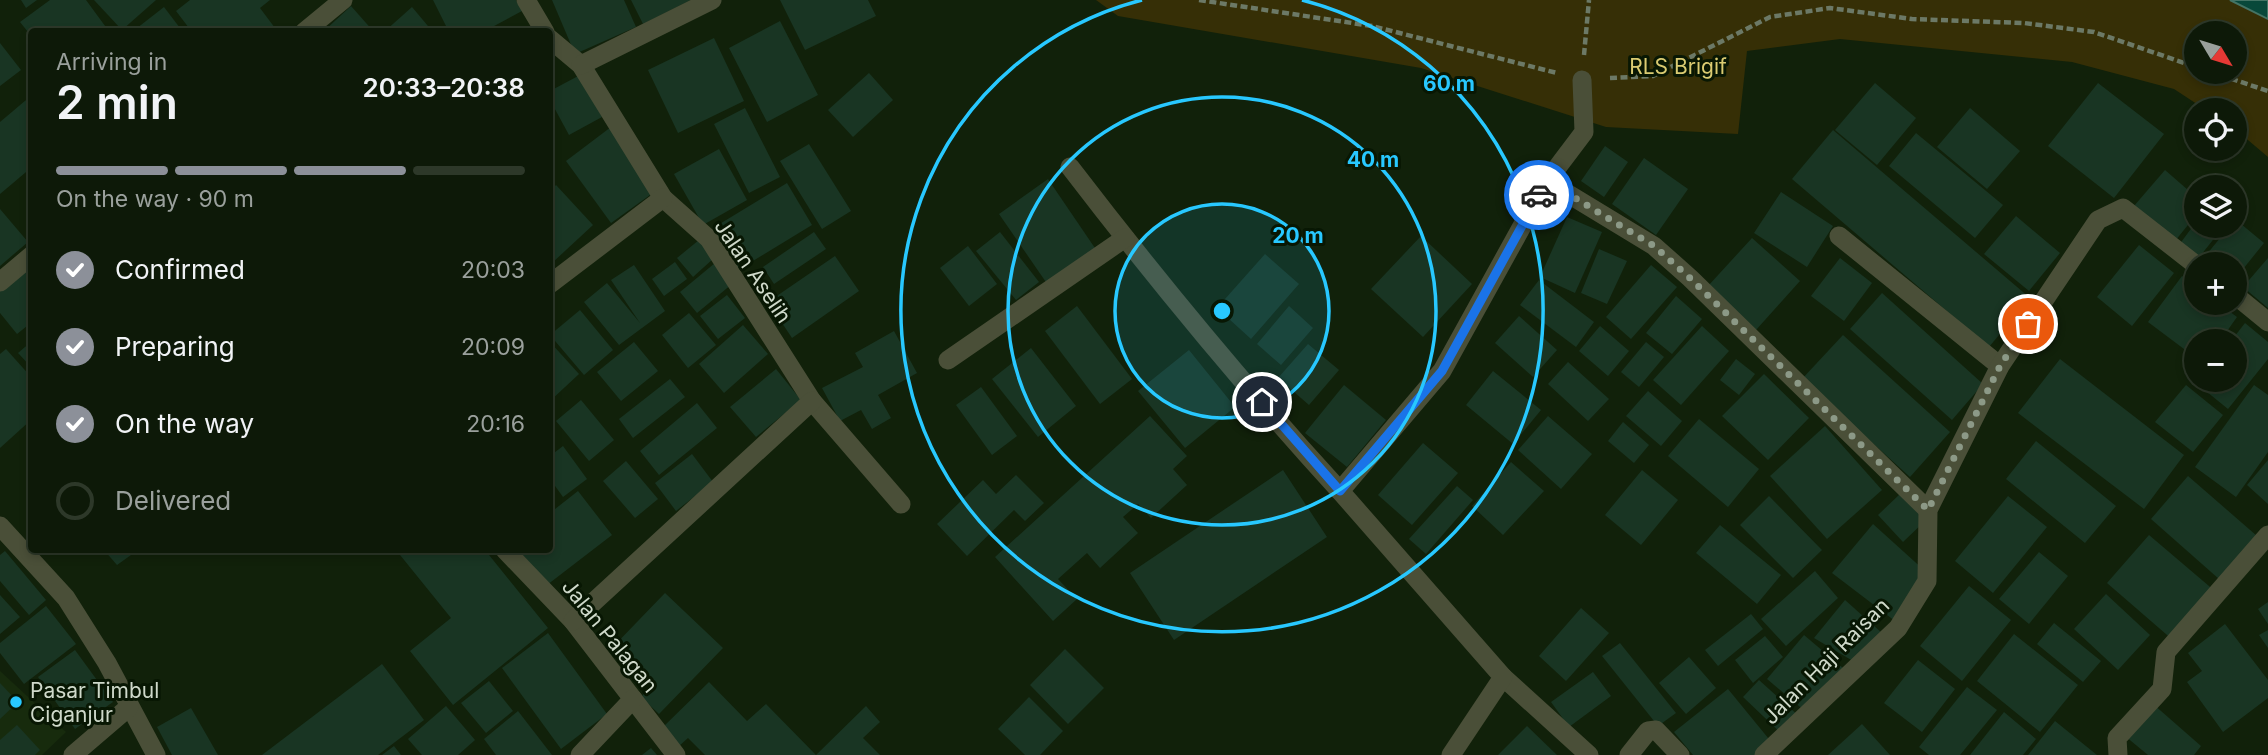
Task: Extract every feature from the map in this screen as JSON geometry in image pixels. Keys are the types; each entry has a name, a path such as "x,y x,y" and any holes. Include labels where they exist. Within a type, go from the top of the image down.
{"street":[{"path":"309,28 343,0"},
{"path":"526,0 543,28"},
{"path":"581,65 712,0"},
{"name":"Jalan Aselih","path":"553,42 581,65 663,198 709,239 812,401 901,504"},
{"path":"1340,491 1442,371 1547,181 1584,132 1582,80"},
{"path":"1070,167 1125,238 1297,443 1503,677 1589,755"},
{"path":"1547,181 1654,246 1928,510"},
{"path":"553,282 663,198"},
{"name":"Jalan Haji Raisan","path":"1764,755 1898,628 1927,581 1928,510 2000,366 2098,220 2123,208 2184,256"},
{"path":"1839,236 2000,366"},
{"path":"948,360 1125,238"},
{"path":"0,282 28,258"},
{"path":"2247,304 2268,321"},
{"path":"573,621 812,401"},
{"path":"0,526 66,598 107,663 156,755"},
{"path":"2118,755 2117,738 2162,689 2166,652 2268,535"},
{"name":"Jalan Palagan","path":"508,553 573,621 676,755"},
{"path":"1451,755 1503,677"},
{"path":"580,755 633,699"},
{"path":"73,755 129,707"},
{"path":"1629,755 1652,730 1660,731 1680,755"}],"path":[{"path":"1199,0 1372,26 1582,80 1653,76 1770,17 1830,8 1912,19 2024,23 2094,32 2184,63"},
{"path":"1582,80 1588,0"},
{"path":"2247,84 2268,91"}],"shaded area":[{"name":"Pasar Timbul Ciganjur","path":"0,671 66,732 42,755 0,755"}],"green space":[{"name":"RLS Brigif","path":"1096,0 2268,0 2268,157 2247,139 2247,98 2188,98 2174,89 2072,62 1840,39 1747,51 1738,134 1606,127 1421,68 1118,16"}],"water":[{"path":"2230,0 2268,0 2268,19"}],"building":[{"path":"21,0 37,0 26,8"},
{"path":"50,0 86,0 107,28 28,28 28,32 20,22"},
{"path":"94,0 156,0 124,28 120,28"},
{"path":"190,0 270,0 260,8 275,28 189,28 176,11"},
{"path":"433,0 516,0 522,11 490,28 447,28"},
{"path":"552,0 624,0 636,27 575,54"},
{"path":"631,0 691,0 643,24"},
{"path":"780,0 868,0 876,16 805,50"},
{"path":"351,6 370,28 327,28"},
{"path":"164,7 180,28 137,28"},
{"path":"412,7 430,28 388,28"},
{"path":"780,21 818,95 767,122 729,48"},
{"path":"714,38 744,101 678,133 648,70"},
{"path":"0,43 21,70 0,86"},
{"path":"869,73 893,100 853,137 828,110"},
{"path":"580,75 602,117 569,135 553,106 553,89"},
{"path":"1875,83 1916,118 1877,165 1835,130"},
{"path":"2098,83 2164,134 2114,198 2048,146"},
{"path":"28,98 28,170 0,194 0,122"},
{"path":"745,108 780,177 749,193 714,124"},
{"path":"1970,108 2020,151 1987,189 1937,147"},
{"path":"611,127 657,190 611,223 566,161"},
{"path":"1833,130 2030,298 1989,347 1792,179"},
{"path":"1916,133 2003,205 1975,238 1889,166"},
{"path":"809,144 851,211 822,229 780,161"},
{"path":"1605,146 1628,162 1604,197 1581,181"},
{"path":"719,149 747,200 703,225 674,174"},
{"path":"1644,158 1688,189 1656,235 1612,204"},
{"path":"2165,170 2184,187 2184,230 2175,241 2134,206"},
{"path":"1048,179 1099,254 1050,288 999,214"},
{"path":"787,183 812,225 738,270 713,228"},
{"path":"556,185 593,225 553,262 553,188"},
{"path":"1781,192 1833,226 1807,267 1754,233"},
{"path":"0,209 28,242 0,266"},
{"path":"2016,216 2060,253 2029,291 1984,254"},
{"path":"1567,217 1602,232 1575,293 1540,277"},
{"path":"2247,229 2264,243 2247,264 2247,252 2209,252 2220,238 2247,238"},
{"path":"814,232 826,249 774,284 763,267"},
{"path":"1000,232 1039,282 1016,300 976,251"},
{"path":"1421,236 1472,284 1423,337 1371,289"},
{"path":"1752,238 1800,281 1756,330 1708,286"},
{"path":"2184,238 2214,238 2203,252 2187,252 2179,245"},
{"path":"699,240 714,258 693,277 677,258"},
{"path":"2139,245 2174,273 2132,326 2097,297"},
{"path":"968,246 997,284 969,306 940,268"},
{"path":"1599,249 1627,261 1607,304 1581,293"},
{"path":"1265,254 1299,284 1251,339 1217,308"},
{"path":"835,256 859,291 792,338 768,302"},
{"path":"1840,258 1872,283 1844,321 1811,296"},
{"path":"2268,258 2268,308 2247,290 2247,282"},
{"path":"675,262 687,279 664,296 652,279"},
{"path":"715,263 732,284 697,313 680,292"},
{"path":"634,265 665,311 619,345 584,302 607,283 640,323 611,280"},
{"path":"1651,265 1677,287 1631,339 1606,317"},
{"path":"28,267 28,325 17,334 0,313 0,289"},
{"path":"2182,276 2184,315 2237,317 2228,329 2184,329 2184,349 2148,322"},
{"path":"1539,280 1594,322 1576,347 1520,305"},
{"path":"1882,293 1983,384 1952,420 1850,329"},
{"path":"727,295 745,318 718,339 700,316"},
{"path":"1676,296 1702,319 1672,354 1646,333"},
{"path":"1077,306 1132,379 1100,404 1045,331"},
{"path":"1289,306 1313,328 1281,365 1257,344"},
{"path":"580,310 613,350 584,375 553,339 553,332"},
{"path":"689,313 716,345 688,368 662,335"},
{"path":"1519,316 1557,350 1533,377 1495,343"},
{"path":"2245,323 2268,342 2268,359 2247,385 2247,329 2240,329"},
{"path":"743,325 768,354 724,393 699,364"},
{"path":"1600,326 1629,351 1608,376 1579,351"},
{"path":"1702,326 1729,351 1681,405 1653,380"},
{"path":"894,331 917,373 878,395 891,418 872,429 861,410 840,421 822,388 863,367 855,353"},
{"path":"1843,335 1950,432 1910,477 1802,379"},
{"path":"634,342 658,371 621,401 597,372"},
{"path":"1646,342 1664,357 1639,387 1621,372"},
{"path":"28,344 28,364 18,353"},
{"path":"1308,344 1339,370 1309,405 1278,378"},
{"path":"553,345 579,374 553,398"},
{"path":"1031,348 1076,406 1038,437 992,379"},
{"path":"6,349 28,374 28,423 0,448 0,354"},
{"path":"1189,350 1235,407 1185,448 1138,391"},
{"path":"1736,359 1755,374 1739,395 1720,380"},
{"path":"2060,359 2184,455 2144,509 2018,413"},
{"path":"1568,362 1609,399 1588,421 1548,384"},
{"path":"776,369 801,400 756,437 730,407"},
{"path":"1493,371 1541,410 1513,444 1466,405"},
{"path":"1764,374 1809,418 1768,460 1722,416"},
{"path":"670,379 685,397 633,438 619,419"},
{"path":"1344,385 1386,420 1347,467 1305,433"},
{"path":"2254,385 2268,395 2268,452 2236,497 2195,467"},
{"path":"981,387 1017,436 992,455 956,405"},
{"path":"2184,387 2184,392 2195,392 2223,415 2193,452 2155,422"},
{"path":"1648,391 1682,421 1661,446 1626,416"},
{"path":"2207,392 2242,392 2228,409"},
{"path":"581,400 614,440 589,461 556,421"},
{"path":"697,403 717,428 659,475 640,451"},
{"path":"1150,416 1187,456 1173,469 1187,485 1151,518 1138,504 1123,517 1138,533 1100,568 1087,553 1058,579 1077,599 1053,621 995,557"},
{"path":"1548,416 1592,454 1561,489 1518,450"},
{"path":"1699,419 1759,469 1728,507 1668,456"},
{"path":"1623,422 1649,445 1634,463 1608,441"},
{"path":"1825,426 1882,490 1827,539 1770,476"},
{"path":"2036,441 2116,506 2085,543 2006,479"},
{"path":"1423,443 1458,473 1412,525 1378,495"},
{"path":"563,446 587,479 563,497 553,483 553,454"},
{"path":"692,454 713,482 676,511 655,483"},
{"path":"2268,460 2268,504 2247,485"},
{"path":"626,461 658,499 635,518 603,481"},
{"path":"1511,462 1544,491 1503,535 1472,506"},
{"path":"1283,470 1327,537 1174,640 1130,573"},
{"path":"1642,470 1678,500 1641,545 1605,515"},
{"path":"1016,475 1044,503 1025,521 1014,510 967,556 937,524 983,480 996,494"},
{"path":"2188,476 2257,536 2219,579 2151,519"},
{"path":"1457,486 1473,500 1426,554 1409,539"},
{"path":"578,491 612,535 547,585 520,553 553,553 553,511"},
{"path":"1901,493 1926,520 1903,542 1878,515"},
{"path":"1769,496 1822,550 1793,578 1740,525"},
{"path":"2008,496 2047,527 1993,593 1955,561"},
{"path":"1873,524 1925,571 1895,621 1832,573"},
{"path":"1720,525 1781,575 1757,604 1696,553"},
{"path":"2149,535 2216,592 2174,641 2107,583"},
{"path":"5,551 46,600 29,615 0,581 0,555"},
{"path":"2039,552 2068,576 2029,624 1999,599"},
{"path":"107,553 134,553 117,565"},
{"path":"398,553 487,553 548,628 453,705 410,651 451,618"},
{"path":"1815,571 1838,598 1786,646 1761,619"},
{"path":"1969,586 2011,620 1962,681 1920,646"},
{"path":"665,593 723,648 659,714 641,697 650,687 610,650"},
{"path":"2106,594 2150,635 2118,670 2074,629"},
{"path":"0,595 20,617 0,634"},
{"path":"1845,600 1882,633 1858,664 1814,638"},
{"path":"2268,602 2268,624 2258,609"},
{"path":"46,606 76,644 24,684 0,653 0,643"},
{"path":"1581,608 1609,633 1566,681 1539,656"},
{"path":"1751,614 1763,629 1718,666 1705,650"},
{"path":"2054,623 2101,661 2083,682 2037,644"},
{"path":"2225,624 2268,680 2268,698 2223,732 2187,682 2202,671 2188,653"},
{"path":"2268,630 2268,648 2259,635"},
{"path":"548,633 607,714 561,749 502,668"},
{"path":"2014,634 2078,685 2040,732 1977,681"},
{"path":"1804,635 1843,668 1806,712 1767,679"},
{"path":"1765,636 1783,657 1753,683 1735,660"},
{"path":"1620,643 1676,713 1658,726 1602,656"},
{"path":"1065,649 1104,688 1068,724 1030,685"},
{"path":"75,650 113,702 75,729 38,677"},
{"path":"1689,657 1716,688 1686,714 1659,683"},
{"path":"1918,660 1955,689 1922,732 1884,703"},
{"path":"382,664 424,720 378,755 262,755"},
{"path":"1593,672 1611,696 1569,727 1551,702"},
{"path":"1759,680 1800,717 1783,735 1743,697"},
{"path":"489,681 513,711 486,733 461,703"},
{"path":"709,682 747,721 766,704 816,755 705,755 688,738 678,747 661,729"},
{"path":"0,683 18,702 0,719"},
{"path":"1967,687 1997,710 1960,755 1929,755 1919,747"},
{"path":"1728,689 1773,744 1759,755 1693,755 1674,732"},
{"path":"1029,697 1063,731 1040,755 1025,755 998,729"},
{"path":"2153,704 2201,746 2194,755 2148,755 2125,736"},
{"path":"446,706 475,740 458,755 422,755 408,739"},
{"path":"866,706 880,722 863,738 880,755 816,755"},
{"path":"191,708 218,755 172,755 157,727"},
{"path":"518,711 552,755 496,755 484,739"},
{"path":"2004,712 2036,739 2023,755 1970,755"},
{"path":"2055,721 2097,755 2028,755"},
{"path":"1862,724 1890,755 1828,755"},
{"path":"17,725 40,750 35,755 0,755 0,740"},
{"path":"1527,726 1557,755 1498,755"},
{"path":"394,746 401,755 382,755"},
{"path":"651,748 657,755 642,755"}],"way so far":[{"path":"1539,195 1547,181 1654,246 1928,510 2000,366 2028,324"}],"place":[{"name":"Pasar Timbul Ciganjur","path":"16,702"}],"route":[{"path":"1262,402 1340,491 1442,371 1539,195"}]}
